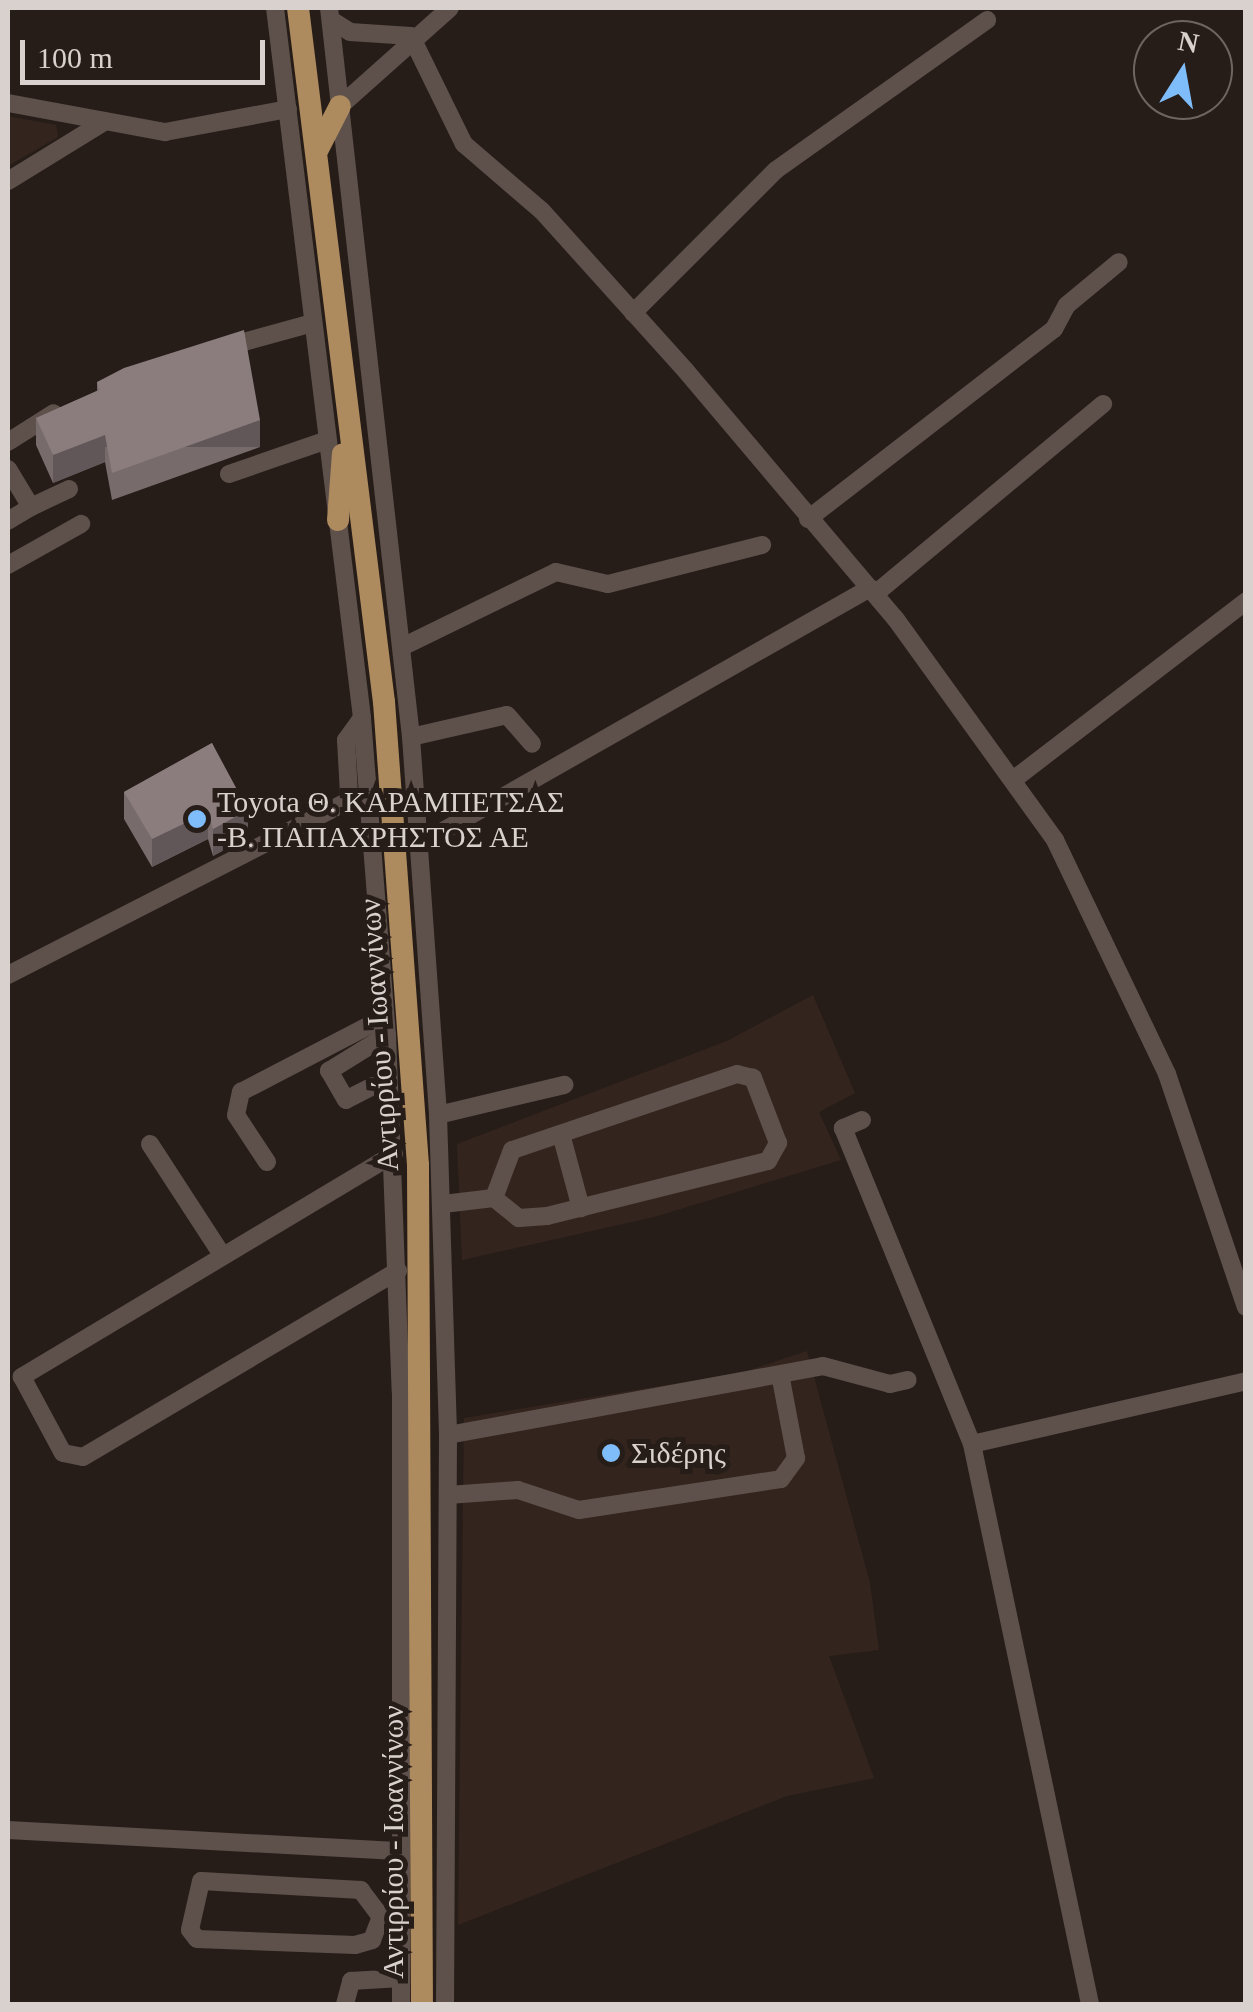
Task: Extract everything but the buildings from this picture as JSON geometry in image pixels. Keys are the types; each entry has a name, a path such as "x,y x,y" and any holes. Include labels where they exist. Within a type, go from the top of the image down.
{"main road":[{"name":"Αντιρρίου - Ιωαννίνων","path":"298,8 392,779 422,1240 422,2004"},
{"path":"316,157 340,106"},
{"path":"338,520 347,401"}],"street":[{"path":"274,8 362,718 361,801 386,1026 398,1271 401,2004"},
{"path":"340,106 411,36 450,8"},
{"path":"330,14 350,32 411,36"},
{"path":"330,14 411,737 438,1115 448,1436 445,2004"},
{"path":"632,313 788,160 986,20"},
{"path":"411,36 464,144 542,211 872,591 1055,840 1136,1003 1246,1307"},
{"path":"8,104 166,132 288,109"},
{"path":"8,180 104,122"},
{"path":"808,518 1054,329 1068,305 1120,262"},
{"path":"193,357 314,323"},
{"path":"8,442 82,400"},
{"path":"420,844 872,591 1103,404"},
{"path":"229,474 327,440"},
{"path":"9,477 30,507"},
{"path":"8,522 68,489"},
{"path":"8,565 82,524"},
{"path":"402,648 556,572 608,584 762,545"},
{"path":"1013,780 1246,601"},
{"path":"411,737 507,715 532,744"},
{"path":"8,975 361,801"},
{"path":"372,1086 346,1100 330,1071 386,1026"},
{"path":"267,1162 236,1115 242,1092 386,1026"},
{"path":"442,1204 494,1198 519,1218 580,1208 768,1161 778,1143 753,1078 736,1074 506,1156 494,1198"},
{"path":"438,1115 564,1085"},
{"path":"862,1120 843,1128 972,1444 1090,2004"},
{"path":"561,1134 580,1208"},
{"path":"150,1144 222,1255"},
{"path":"394,1154 15,1381 62,1454 82,1458 398,1271"},
{"path":"448,1436 781,1379 823,1366 890,1384 908,1380"},
{"path":"448,1495 518,1490 579,1510 781,1479 796,1458 781,1379"},
{"path":"972,1444 1246,1381"},
{"path":"8,1830 401,1851"},
{"path":"201,1881 362,1890 381,1917 372,1940 355,1945 198,1938 190,1930 201,1881"},
{"path":"381,1917 401,1918"},
{"path":"345,2004 351,1981 402,1978"}],"shaded area":[{"path":"8,116 56,125 58,137 8,166"},
{"path":"813,995 855,1093 819,1112 841,1160 654,1217 462,1260 457,1144 727,1041"},
{"path":"807,1351 870,1583 879,1650 829,1656 874,1778 787,1796 458,1925 464,1418 741,1373"}],"place":[{"name":"Toyota Θ. ΚΑΡΑΜΠΕΤΣΑΣ -Β. ΠΑΠΑΧΡΗΣΤΟΣ ΑΕ","path":"197,819"},
{"name":"Σιδέρης","path":"611,1453"}]}
